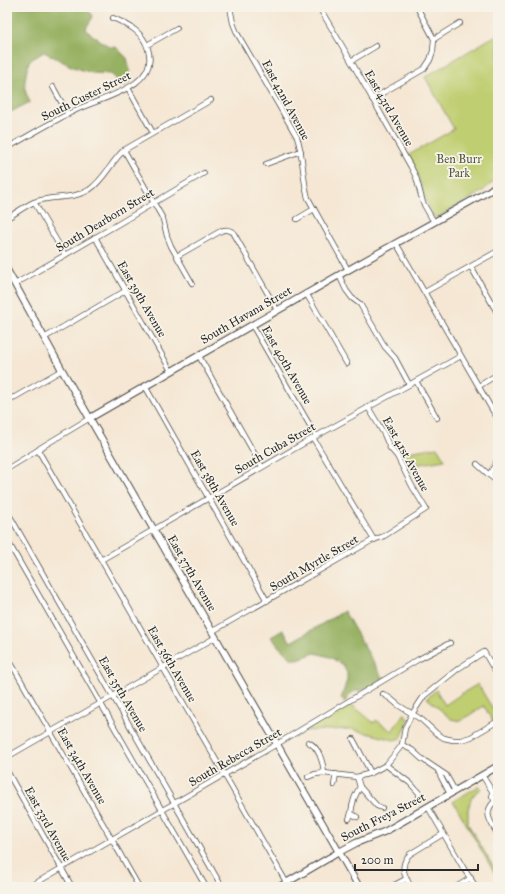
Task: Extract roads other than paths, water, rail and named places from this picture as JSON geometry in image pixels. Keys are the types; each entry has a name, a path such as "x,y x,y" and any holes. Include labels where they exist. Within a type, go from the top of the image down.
{"street":[{"name":"East 42nd Avenue","path":"230,7 232,23 237,33 297,137 301,151 305,188 308,198 348,270"},
{"name":"East 43rd Avenue","path":"318,7 351,61 411,167 416,177 423,203 434,222"},
{"path":"372,99 424,69 430,60 433,51 434,39 417,7"},
{"path":"114,18 132,27 147,45 177,28"},
{"path":"434,39 460,23"},
{"name":"South Custer Street","path":"7,148 68,114 110,97 139,81 147,70 150,58 147,45"},
{"path":"351,61 376,46"},
{"path":"53,87 68,114"},
{"path":"128,88 153,133"},
{"path":"7,218 34,202 51,198 78,195 88,190 97,184 124,150 211,100"},
{"path":"124,150 163,219 171,246 192,283"},
{"path":"266,164 301,151"},
{"name":"South Dearborn Street","path":"15,284 204,173"},
{"name":"South Havana Street","path":"7,469 145,386 306,293 489,191 498,184"},
{"path":"34,202 64,255"},
{"path":"297,219 314,209"},
{"path":"177,256 218,232 225,229 233,232 277,310"},
{"name":"East 39th Avenue","path":"95,238 171,371"},
{"path":"396,243 498,418"},
{"path":"425,292 498,251"},
{"path":"471,267 498,314"},
{"name":"East 37th Avenue","path":"7,270 62,370 359,887"},
{"path":"339,275 346,290 352,298 360,304 385,347 395,358 409,384"},
{"path":"44,338 125,291"},
{"path":"306,293 347,364"},
{"name":"East 40th Avenue","path":"252,324 314,437 374,540"},
{"path":"199,356 262,467"},
{"name":"South Cuba Street","path":"101,560 314,437 461,356"},
{"path":"7,399 62,370"},
{"path":"479,386 498,374"},
{"path":"416,381 437,418"},
{"name":"East 38th Avenue","path":"145,386 267,601"},
{"name":"East 41st Avenue","path":"368,407 426,509 424,511"},
{"name":"East 36th Avenue","path":"38,450 288,885"},
{"path":"489,475 498,457"},
{"path":"477,464 498,482"},
{"name":"East 35th Avenue","path":"7,511 222,887"},
{"name":"South Myrtle Street","path":"7,757 163,667 267,601 374,540 384,536 424,511"},
{"name":"East 35th Avenue","path":"7,540 206,887"},
{"name":"South Rebecca Street","path":"30,887 277,744 412,663 450,644"},
{"path":"308,777 315,774 324,773 357,777 371,773 386,765 402,745 405,728 424,696 462,665 484,652 498,676"},
{"name":"East 34th Avenue","path":"7,656 139,887"},
{"path":"383,694 422,720 444,738 461,740 471,737 498,721"},
{"path":"353,739 371,773"},
{"path":"308,742 313,744 324,764 324,773"},
{"path":"402,745 412,750 438,770 441,777 452,792"},
{"path":"386,765 410,783 420,794"},
{"name":"South Freya Street","path":"279,887 288,885 339,852 356,843 386,831 498,766"},
{"name":"East 33rd Avenue","path":"7,771 72,887"},
{"path":"334,785 336,774"},
{"path":"481,776 489,793 495,799 489,808 488,816 498,835"},
{"path":"357,777 360,787 377,806 382,808"},
{"path":"349,819 352,814 352,804 360,787"},
{"path":"428,807 476,887"},
{"path":"352,814 356,817"},
{"path":"410,887 404,874 403,865 407,856 443,834"},
{"path":"456,887 471,878"},
{"path":"391,887 406,879"}],"park label":[{"name":"Ben Burr Park","path":"459,166"}]}
